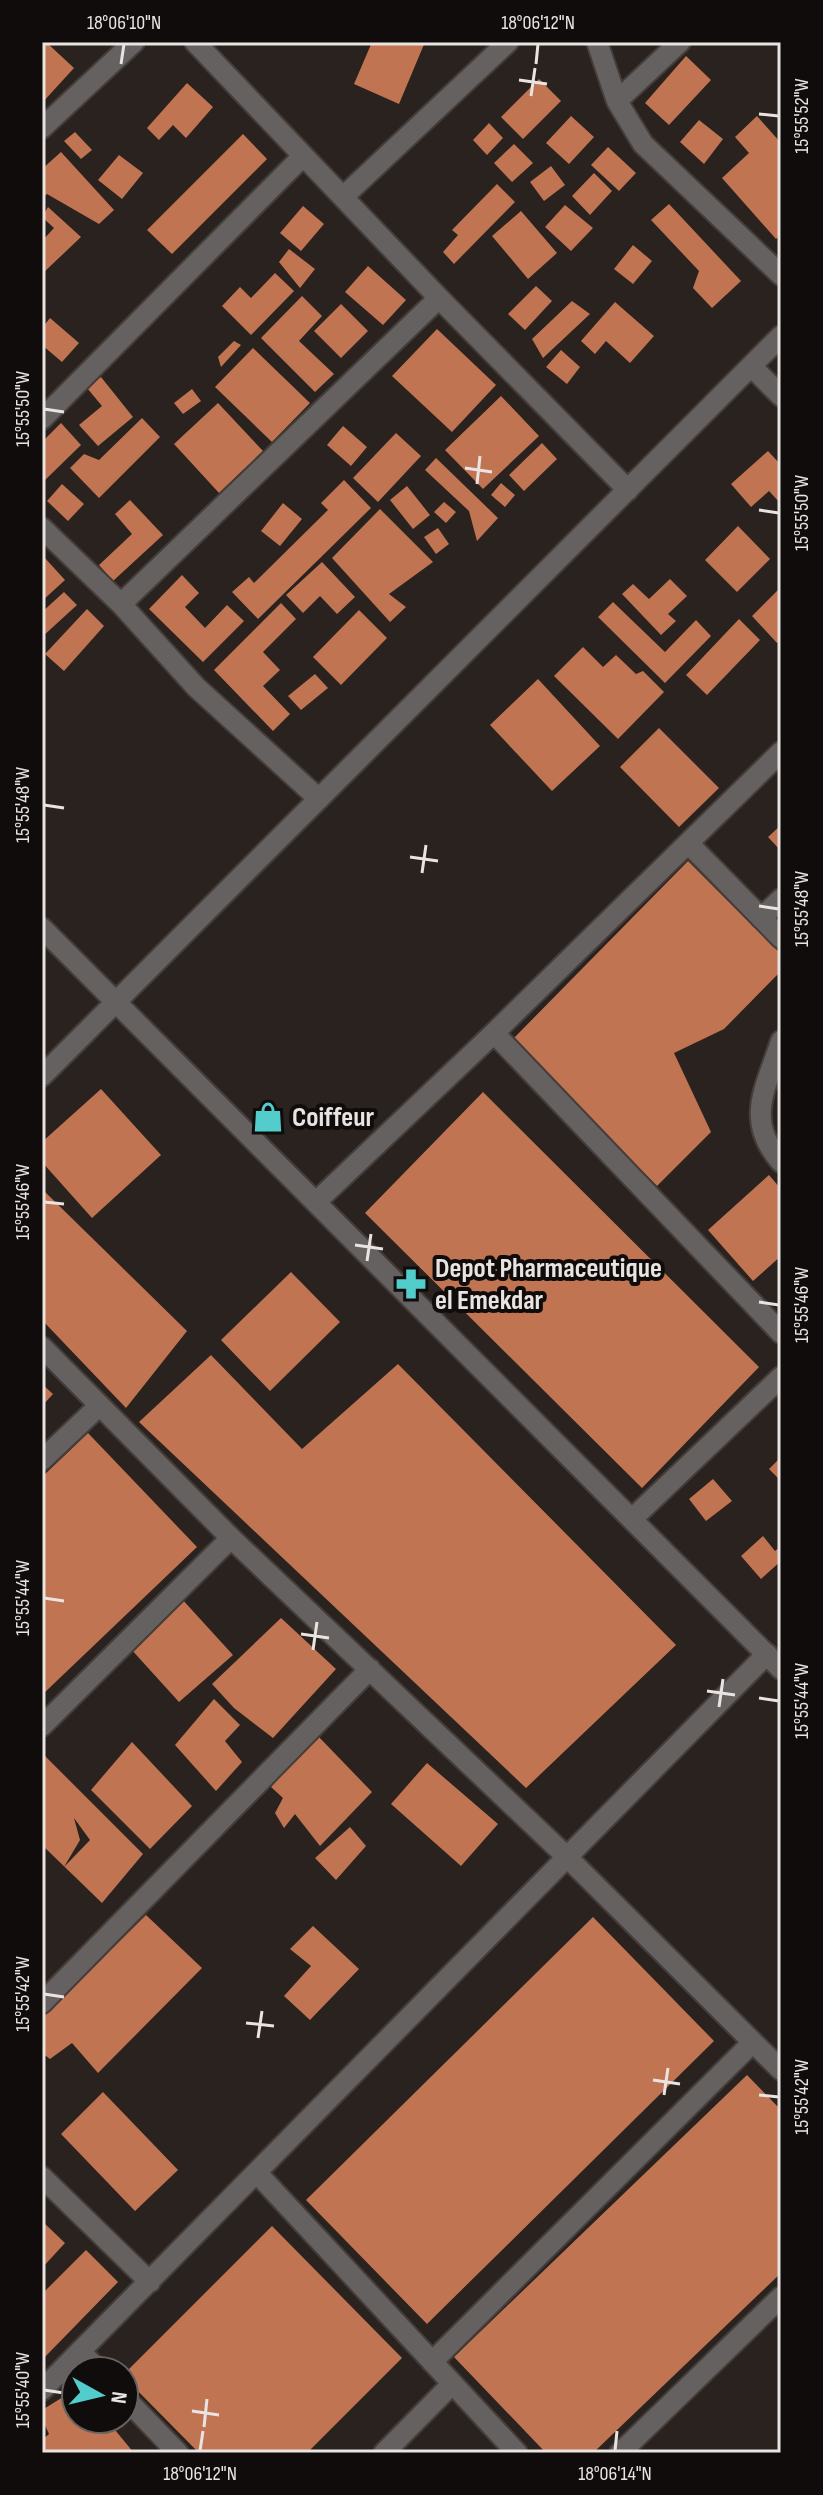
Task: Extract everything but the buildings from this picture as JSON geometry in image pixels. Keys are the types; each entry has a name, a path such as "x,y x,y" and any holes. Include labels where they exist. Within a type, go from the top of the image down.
{"street":[{"path":"42,128 134,42"},
{"path":"195,42 439,298 628,490"},
{"path":"343,197 508,42"},
{"path":"597,42 617,101 643,144 781,275"},
{"path":"617,101 680,42"},
{"path":"42,419 303,156"},
{"path":"121,604 439,298"},
{"path":"42,1076 781,336"},
{"path":"751,366 781,396"},
{"path":"42,528 121,604 196,687 319,799"},
{"path":"316,1202 781,752"},
{"path":"688,843 781,938"},
{"path":"761,918 781,899"},
{"path":"42,928 774,1662 568,1858 42,2390"},
{"path":"494,1033 781,1333"},
{"path":"781,1041 761,1103 760,1126 766,1145 781,1162"},
{"path":"42,1347 231,1538 568,1858 781,2070"},
{"path":"632,1519 781,1377"},
{"path":"42,1460 99,1406"},
{"path":"42,1726 231,1538"},
{"path":"46,1991 370,1669"},
{"path":"432,2362 753,2042"},
{"path":"257,2173 517,2453"},
{"path":"42,2177 150,2282"},
{"path":"620,2453 781,2297"},
{"path":"80,2351 84,2355"},
{"path":"384,2453 452,2384"},
{"path":"140,2414 178,2453"}],"place":[{"name":"Coiffeur","path":"268,1117"},
{"name":"Depot Pharmaceutique el Emekdar","path":"411,1284"}]}
